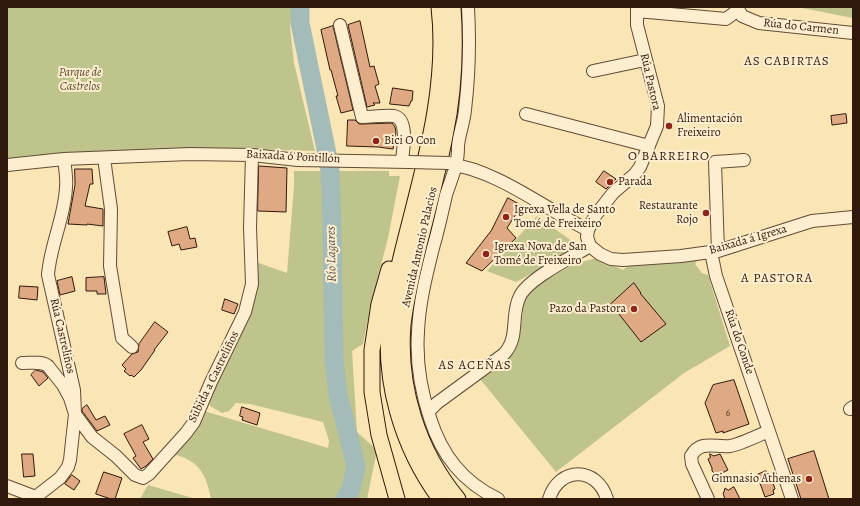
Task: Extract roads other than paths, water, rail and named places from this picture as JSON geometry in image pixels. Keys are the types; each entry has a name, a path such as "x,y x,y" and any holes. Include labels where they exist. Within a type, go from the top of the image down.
{"main road":[{"name":"Avenida Antonio Palacios","path":"439,7 440,62 435,110 426,159 396,281 390,314 388,351 389,370 395,404 404,434 417,462 440,499"},
{"name":"Avenida Antonio Palacios","path":"453,7 455,35 450,113 440,162 410,279 405,310 403,363 415,421 421,438 436,468 458,499"},
{"path":"397,499 379,435 374,406 372,392 372,350 379,304 394,250 411,217"}],"street":[{"path":"468,7 469,64 465,111 421,302 418,357 421,383 428,412 437,438 453,464 467,479 498,499"},
{"name":"Rúa do Carmen","path":"637,9 726,19 738,9 742,16 759,23 853,33"},
{"name":"Rúa Pastora","path":"588,230 604,204 613,193 635,174 640,167 657,126 658,106 637,25 637,9"},
{"path":"340,25 362,117 395,116 401,120 404,126 405,161"},
{"path":"593,72 645,60"},
{"path":"526,114 649,146"},
{"name":"Baixada ó Pontillón","path":"7,165 64,159 190,154 252,155 303,160 405,161 453,164 476,169 498,179 588,230"},
{"name":"Subida a Castreliños","path":"22,363 39,363 48,366 63,385 70,398 75,414 92,437 116,456 135,475 143,478 149,474 194,422 211,382 245,312 252,284 250,227 252,155"},
{"path":"104,158 111,209 110,266 122,338 132,347"},
{"name":"Rúa Castreliños","path":"34,498 60,478 68,468 75,414 74,390 48,275 49,264 65,200 66,187 64,159"},
{"name":"Rúa do Conde","path":"744,160 715,162 716,276 792,499"},
{"name":"Baixada á Igrexa","path":"590,246 600,254 623,260 681,256 715,251 812,220 853,217"},
{"path":"428,412 437,403 508,350 514,333 519,297 530,282 590,246 587,237 588,230"},
{"path":"708,499 692,464 691,456 695,449 705,445 731,446 769,431"},
{"path":"549,499 553,489 559,481 568,476 578,474 588,476 596,480 605,493 613,499"},
{"path":"7,486 34,498"}],"waterway":[{"name":"Río Lagares","path":"300,7 300,23 330,170 334,360 338,395 356,466 351,489 345,499"}],"place":[{"name":"Alimentación Freixeiro","path":"669,126"},
{"name":"Bici O Con","path":"376,141"},
{"name":"Parada","path":"610,182"},
{"name":"Restaurante Rojo","path":"706,213"},
{"name":"Igrexa Vella de Santo Tomé de Freixeiro","path":"506,217"},
{"name":"Igrexa Nova de San Tomé de Freixeiro","path":"486,254"},
{"name":"Pazo da Pastora","path":"634,309"},
{"name":"Gimnasio Athenas","path":"809,479"}],"district":[{"name":"AS CABIRTAS","path":"787,62"},
{"name":"O BARREIRO","path":"669,157"},
{"name":"A PASTORA","path":"777,279"},
{"name":"AS ACEÑAS","path":"475,366"}],"park label":[{"name":"Parque de Castrelos","path":"80,80"}]}
